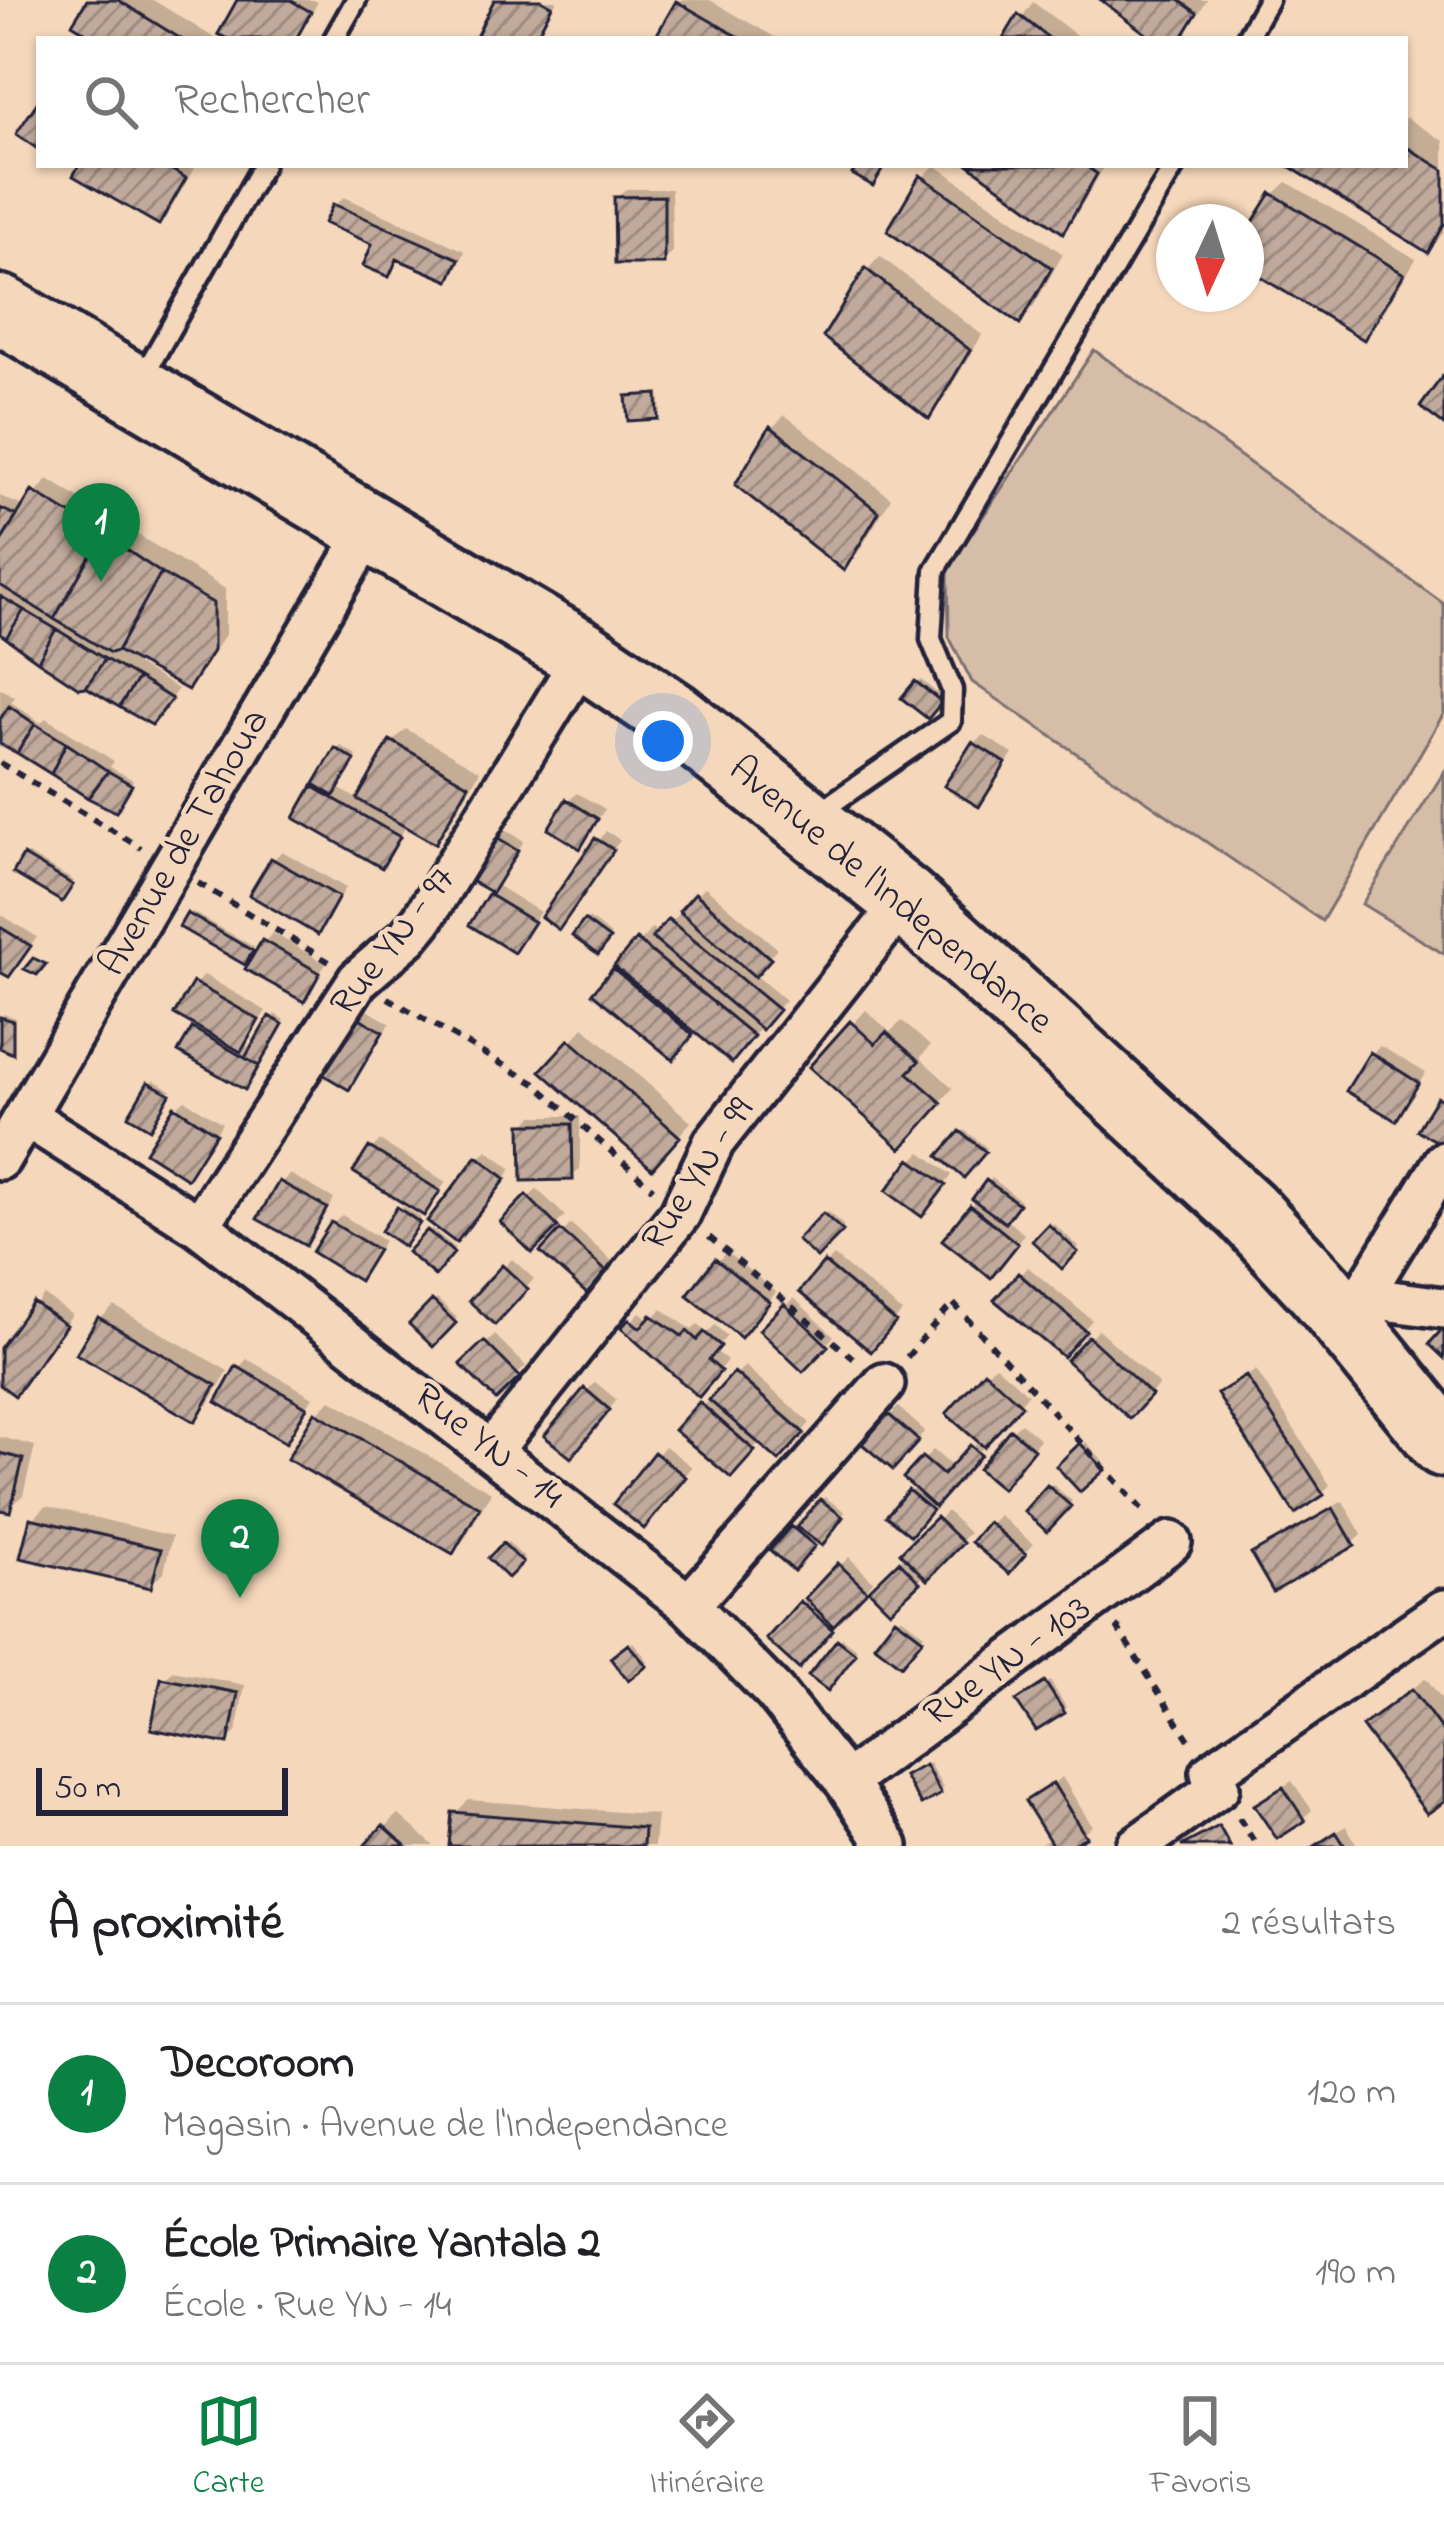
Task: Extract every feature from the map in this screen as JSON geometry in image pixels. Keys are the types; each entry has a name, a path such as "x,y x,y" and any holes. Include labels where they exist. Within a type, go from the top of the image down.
{"highway":[{"name":"Avenue de l'Independance","path":"3,318 136,388 584,655 674,716 904,900 1342,1294 1442,1435"}],"street":[{"name":"Avenue de Tahoua","path":"0,1159 370,527"},
{"name":"Rue YN - 97","path":"199,1226 358,980 422,920 584,655"},
{"name":"Rue YN - 99","path":"492,1450 680,1214 723,1130 904,900"},
{"name":"Rue YN - 14","path":"27,1117 199,1226 689,1606 775,1694 846,1783 887,1846"},
{"path":"1444,1162 1342,1294 1444,1308"},
{"path":"689,1606 884,1384"},
{"name":"Rue YN - 103","path":"846,1783 1171,1542"},
{"path":"1137,1846 1215,1780 1444,1610"}],"lane":[{"path":"336,36 356,0"},
{"path":"1248,36 1268,0"},
{"path":"136,388 260,168"},
{"path":"806,821 951,722 952,690 931,639 935,572 1173,168"}],"path":[{"path":"0,764 536,1084 680,1214 884,1384 953,1304 1171,1542"},
{"path":"1129,1612 1118,1629 1257,1846"}],"shaded area":[{"path":"1094,350 1444,604 1444,713 1322,921 972,682 949,637 948,569"},
{"path":"1444,772 1444,954 1362,904"}],"building":[{"path":"87,0 118,0 176,36 91,36 72,24"},
{"path":"237,0 290,0 311,12 298,36 218,34"},
{"path":"494,0 541,0 552,6 537,36 476,36"},
{"path":"1101,0 1179,0 1197,13 1183,36 1149,36"},
{"path":"676,1 737,36 656,36"},
{"path":"1018,14 1046,36 1005,36"},
{"path":"36,104 36,148 16,134"},
{"path":"1408,148 1444,170 1444,225 1428,253 1292,168 1408,168"},
{"path":"77,168 168,168 186,178 159,225 73,176"},
{"path":"856,168 883,168 873,186 852,174"},
{"path":"973,168 1089,168 1097,174 1063,233"},
{"path":"920,175 1052,268 1020,324 887,231"},
{"path":"1271,193 1404,274 1364,340 1264,279 1264,204"},
{"path":"664,196 664,264 615,264 614,197"},
{"path":"333,204 459,259 449,281 397,259 389,277 363,266 372,244 324,223"},
{"path":"865,268 970,350 929,419 823,337"},
{"path":"1444,374 1444,425 1420,407"},
{"path":"657,394 658,419 628,421 626,396"},
{"path":"770,426 879,512 844,571 735,485"},
{"path":"32,491 103,534 54,619 0,585 0,543"},
{"path":"0,508 17,516 0,543"},
{"path":"103,534 161,573 117,651 110,653 54,619"},
{"path":"161,573 213,603 213,651 188,690 117,651"},
{"path":"0,596 24,610 6,638 0,634"},
{"path":"24,610 56,629 38,661 6,638"},
{"path":"56,629 105,659 86,687 79,688 38,661"},
{"path":"105,659 138,678 119,707 86,687"},
{"path":"138,678 172,699 152,725 119,707"},
{"path":"915,681 942,702 928,719 901,698"},
{"path":"9,706 35,724 17,753 0,744 0,719"},
{"path":"35,724 66,743 51,774 17,753"},
{"path":"390,740 469,785 435,844 357,799"},
{"path":"972,742 1006,763 979,807 944,786"},
{"path":"66,743 108,771 88,798 51,774"},
{"path":"335,748 355,760 334,796 314,784"},
{"path":"108,771 132,785 116,812 88,798"},
{"path":"312,786 400,837 382,868 294,818"},
{"path":"566,799 598,819 580,849 548,829"},
{"path":"488,833 518,851 492,893 462,876"},
{"path":"595,838 614,850 559,930 541,917"},
{"path":"23,855 73,885 62,902 13,873"},
{"path":"271,858 339,897 318,935 249,895"},
{"path":"695,893 771,959 755,977 679,911"},
{"path":"488,894 534,922 514,953 469,925"},
{"path":"187,913 253,951 245,965 179,927"},
{"path":"668,919 779,1010 762,1030 652,938"},
{"path":"584,920 610,939 598,955 572,936"},
{"path":"0,927 31,946 9,977 0,972"},
{"path":"636,939 754,1036 732,1063 614,966"},
{"path":"262,940 320,973 304,1002 245,969"},
{"path":"33,958 46,964 37,975 24,969"},
{"path":"613,968 693,1035 673,1060 592,993"},
{"path":"193,982 259,1020 241,1052 174,1014"},
{"path":"269,1016 283,1024 259,1066 245,1058"},
{"path":"356,1016 383,1032 349,1090 322,1074"},
{"path":"0,1017 13,1021 13,1054 0,1048"},
{"path":"850,1021 875,1044 886,1032 919,1061 908,1073 942,1103 901,1149 809,1067"},
{"path":"192,1028 259,1066 245,1090 178,1052"},
{"path":"569,1039 680,1137 652,1169 540,1071"},
{"path":"1370,1052 1419,1083 1396,1121 1346,1091"},
{"path":"148,1082 170,1094 150,1129 128,1116"},
{"path":"1437,1097 1444,1101 1441,1144 1417,1130"},
{"path":"174,1106 216,1133 187,1179 145,1152"},
{"path":"521,1124 572,1124 573,1180 522,1181"},
{"path":"960,1131 986,1152 964,1178 938,1156"},
{"path":"369,1147 440,1191 424,1216 353,1172"},
{"path":"477,1156 506,1179 456,1243 427,1221"},
{"path":"910,1159 946,1185 922,1217 886,1191"},
{"path":"986,1180 1019,1204 1005,1223 972,1199"},
{"path":"279,1181 327,1208 306,1246 257,1219"},
{"path":"526,1195 558,1227 532,1253 500,1222"},
{"path":"970,1205 1018,1244 991,1278 942,1240"},
{"path":"397,1207 420,1223 404,1247 381,1231"},
{"path":"823,1213 843,1231 817,1258 797,1240"},
{"path":"331,1222 378,1250 359,1281 312,1252"},
{"path":"1048,1224 1078,1252 1062,1269 1032,1241"},
{"path":"427,1230 454,1253 435,1276 407,1252"},
{"path":"560,1230 607,1272 587,1294 540,1252"},
{"path":"715,1259 770,1302 741,1338 687,1295"},
{"path":"824,1262 896,1322 871,1352 799,1292"},
{"path":"502,1265 528,1289 495,1325 469,1301"},
{"path":"1018,1273 1086,1331 1063,1357 994,1300"},
{"path":"432,1300 456,1323 433,1347 409,1324"},
{"path":"33,1302 66,1325 15,1396 0,1385 0,1348"},
{"path":"784,1304 828,1346 803,1372 759,1330"},
{"path":"651,1315 682,1336 687,1331 697,1340 704,1332 721,1346 709,1360 721,1371 699,1397 621,1328 629,1319 640,1328"},
{"path":"98,1317 216,1385 195,1422 76,1354"},
{"path":"1444,1327 1444,1358 1429,1344"},
{"path":"1088,1336 1152,1395 1130,1419 1066,1360"},
{"path":"484,1341 520,1377 496,1400 460,1364"},
{"path":"236,1366 307,1407 286,1443 216,1402"},
{"path":"984,1371 1022,1405 984,1447 946,1414"},
{"path":"734,1372 804,1433 779,1461 709,1400"},
{"path":"1246,1376 1324,1495 1295,1514 1217,1394"},
{"path":"584,1388 610,1410 571,1458 544,1436"},
{"path":"699,1402 755,1451 731,1478 674,1430"},
{"path":"315,1412 480,1507 453,1554 287,1459"},
{"path":"888,1414 919,1441 893,1470 862,1444"},
{"path":"1010,1429 1034,1449 1002,1489 978,1469"},
{"path":"1080,1443 1105,1470 1080,1492 1056,1466"},
{"path":"970,1445 981,1455 935,1507 903,1478 922,1457 943,1475"},
{"path":"654,1452 686,1477 644,1529 613,1504"},
{"path":"0,1453 23,1459 10,1512 0,1510"},
{"path":"1047,1485 1071,1506 1047,1532 1024,1511"},
{"path":"908,1490 932,1510 911,1536 886,1516"},
{"path":"820,1499 843,1517 822,1546 797,1527"},
{"path":"1333,1508 1355,1546 1273,1592 1251,1554"},
{"path":"936,1517 963,1543 927,1580 900,1553"},
{"path":"30,1518 161,1549 151,1588 20,1558"},
{"path":"988,1522 1026,1554 1009,1574 971,1542"},
{"path":"791,1526 815,1546 794,1571 770,1550"},
{"path":"503,1543 523,1563 508,1578 488,1558"},
{"path":"899,1561 920,1583 890,1611 869,1590"},
{"path":"838,1563 867,1591 833,1626 805,1598"},
{"path":"800,1601 833,1630 799,1669 766,1639"},
{"path":"895,1618 923,1639 901,1666 874,1645"},
{"path":"837,1639 856,1654 828,1691 808,1676"},
{"path":"628,1644 647,1666 628,1681 610,1658"},
{"path":"161,1678 238,1693 228,1744 151,1729"},
{"path":"1045,1682 1065,1713 1036,1731 1016,1701"},
{"path":"1412,1689 1444,1733 1444,1802 1427,1814 1362,1726"},
{"path":"925,1765 941,1794 921,1805 904,1776"},
{"path":"1053,1783 1086,1837 1070,1846 1053,1846 1025,1801"},
{"path":"1283,1787 1305,1821 1277,1839 1254,1805"},
{"path":"452,1812 644,1828 643,1846 449,1846"},
{"path":"383,1825 406,1846 364,1846"},
{"path":"1219,1826 1230,1846 1181,1846"},
{"path":"1336,1832 1345,1846 1315,1846"}],"place":[{"name":"Decoroom","path":"101,582"},
{"name":"École Primaire Yantala 2","path":"240,1598"}]}
